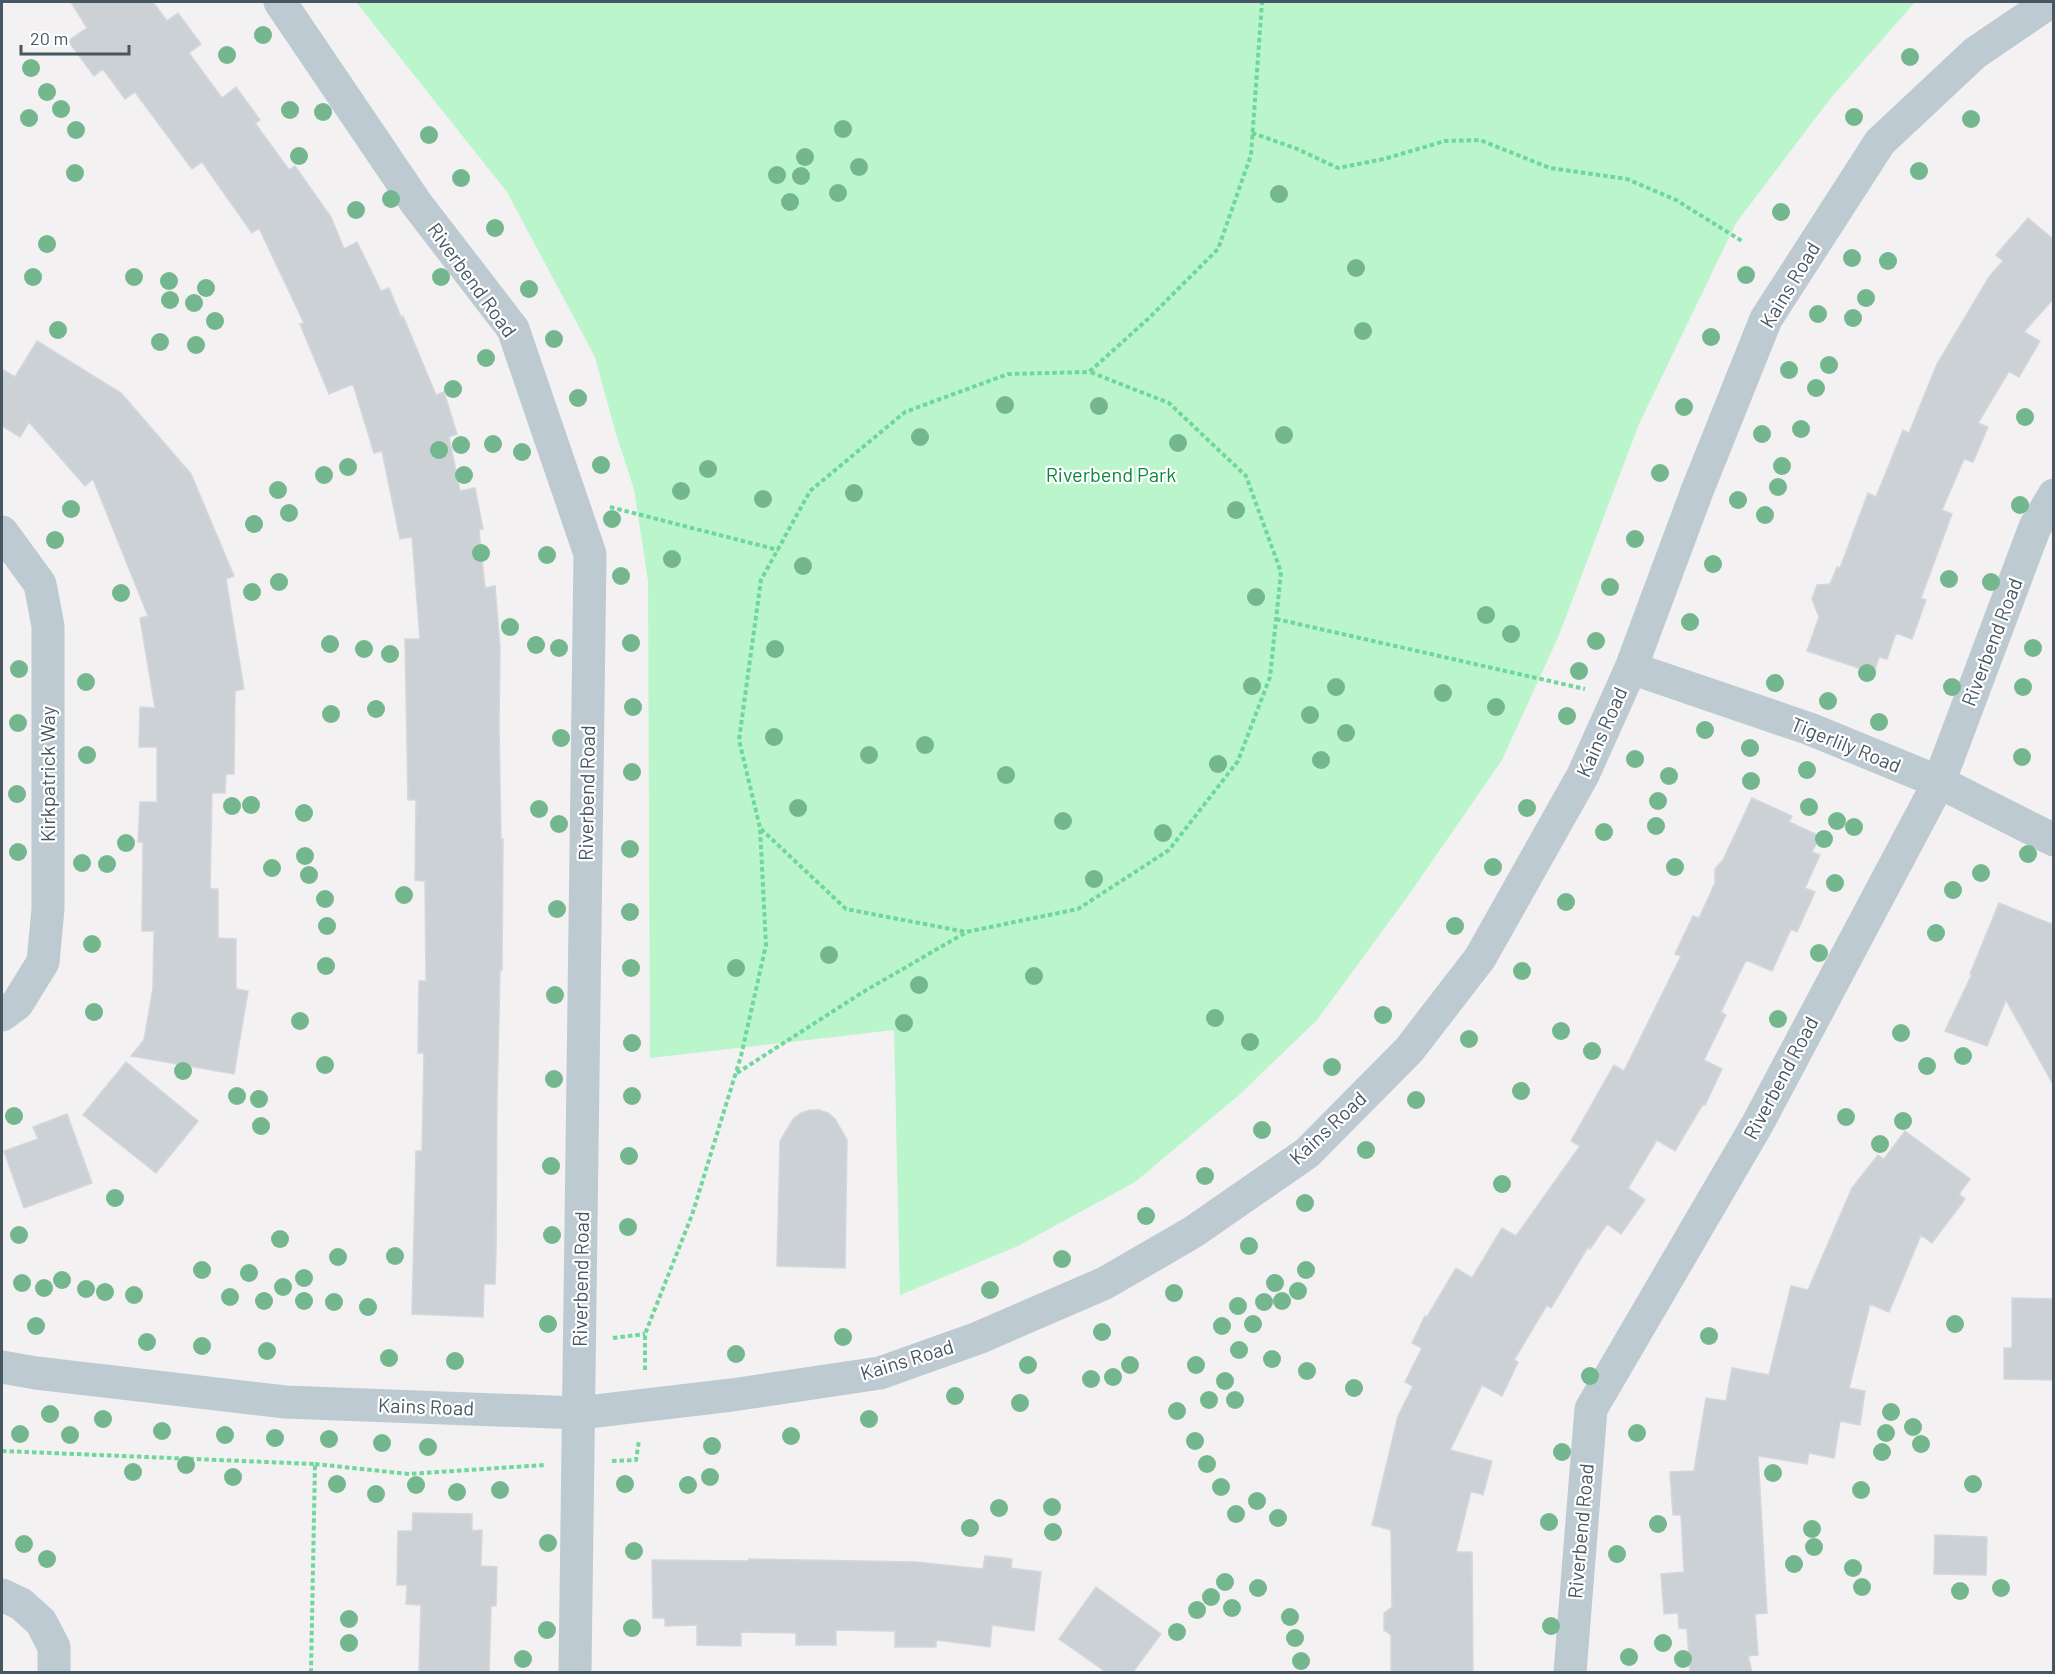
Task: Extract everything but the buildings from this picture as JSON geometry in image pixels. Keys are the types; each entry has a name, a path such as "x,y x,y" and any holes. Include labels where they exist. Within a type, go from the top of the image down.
{"street":[{"name":"Riverbend Road","path":"280,2 416,203 513,329 590,554 575,1672"},
{"name":"Kains Road","path":"2,1367 285,1402 579,1413 732,1395 880,1372 978,1338 1105,1283 1193,1232 1307,1153 1409,1050 1480,958 1583,775 1631,668 1697,491 1766,319 1880,142 1975,53 2050,2"},
{"name":"Riverbend Road","path":"1570,1672 1591,1409 1758,1123 1939,782 2036,527 2054,495"},
{"name":"Kirkpatrick Way","path":"2,532 40,584 48,626 48,909 43,962 18,1004 2,1015"},
{"name":"Tigerlily Road","path":"1631,668 1810,729 1939,782 2054,840"},
{"path":"2,1595 21,1604 41,1622 54,1647 54,1672"}],"path":[{"path":"1089,372 1148,319 1218,249 1251,155 1262,2"},
{"path":"1252,133 1295,148 1338,168 1384,159 1445,141 1480,140 1550,168 1627,180 1676,200 1742,241"},
{"path":"645,1334 692,1215 736,1074 766,945 760,828 739,741 761,580 810,491 905,412 1008,374 1089,372 1169,403 1246,476 1281,572 1270,677 1238,761 1169,850 1078,909 966,932 863,992 736,1074"},
{"path":"564,477 614,509 778,550"},
{"path":"1276,619 1578,686 1617,699"},
{"path":"760,828 846,909 966,932"},
{"path":"2,1451 315,1464 409,1474 578,1463"},
{"path":"311,1672 315,1464"}],"green space":[{"name":"Riverbend Park","path":"356,2 1915,2 1830,99 1736,223 1639,424 1559,635 1502,760 1408,896 1317,1020 1238,1096 1135,1182 1018,1246 900,1295 894,1030 650,1058 648,581 634,489 595,357 507,192"}]}
